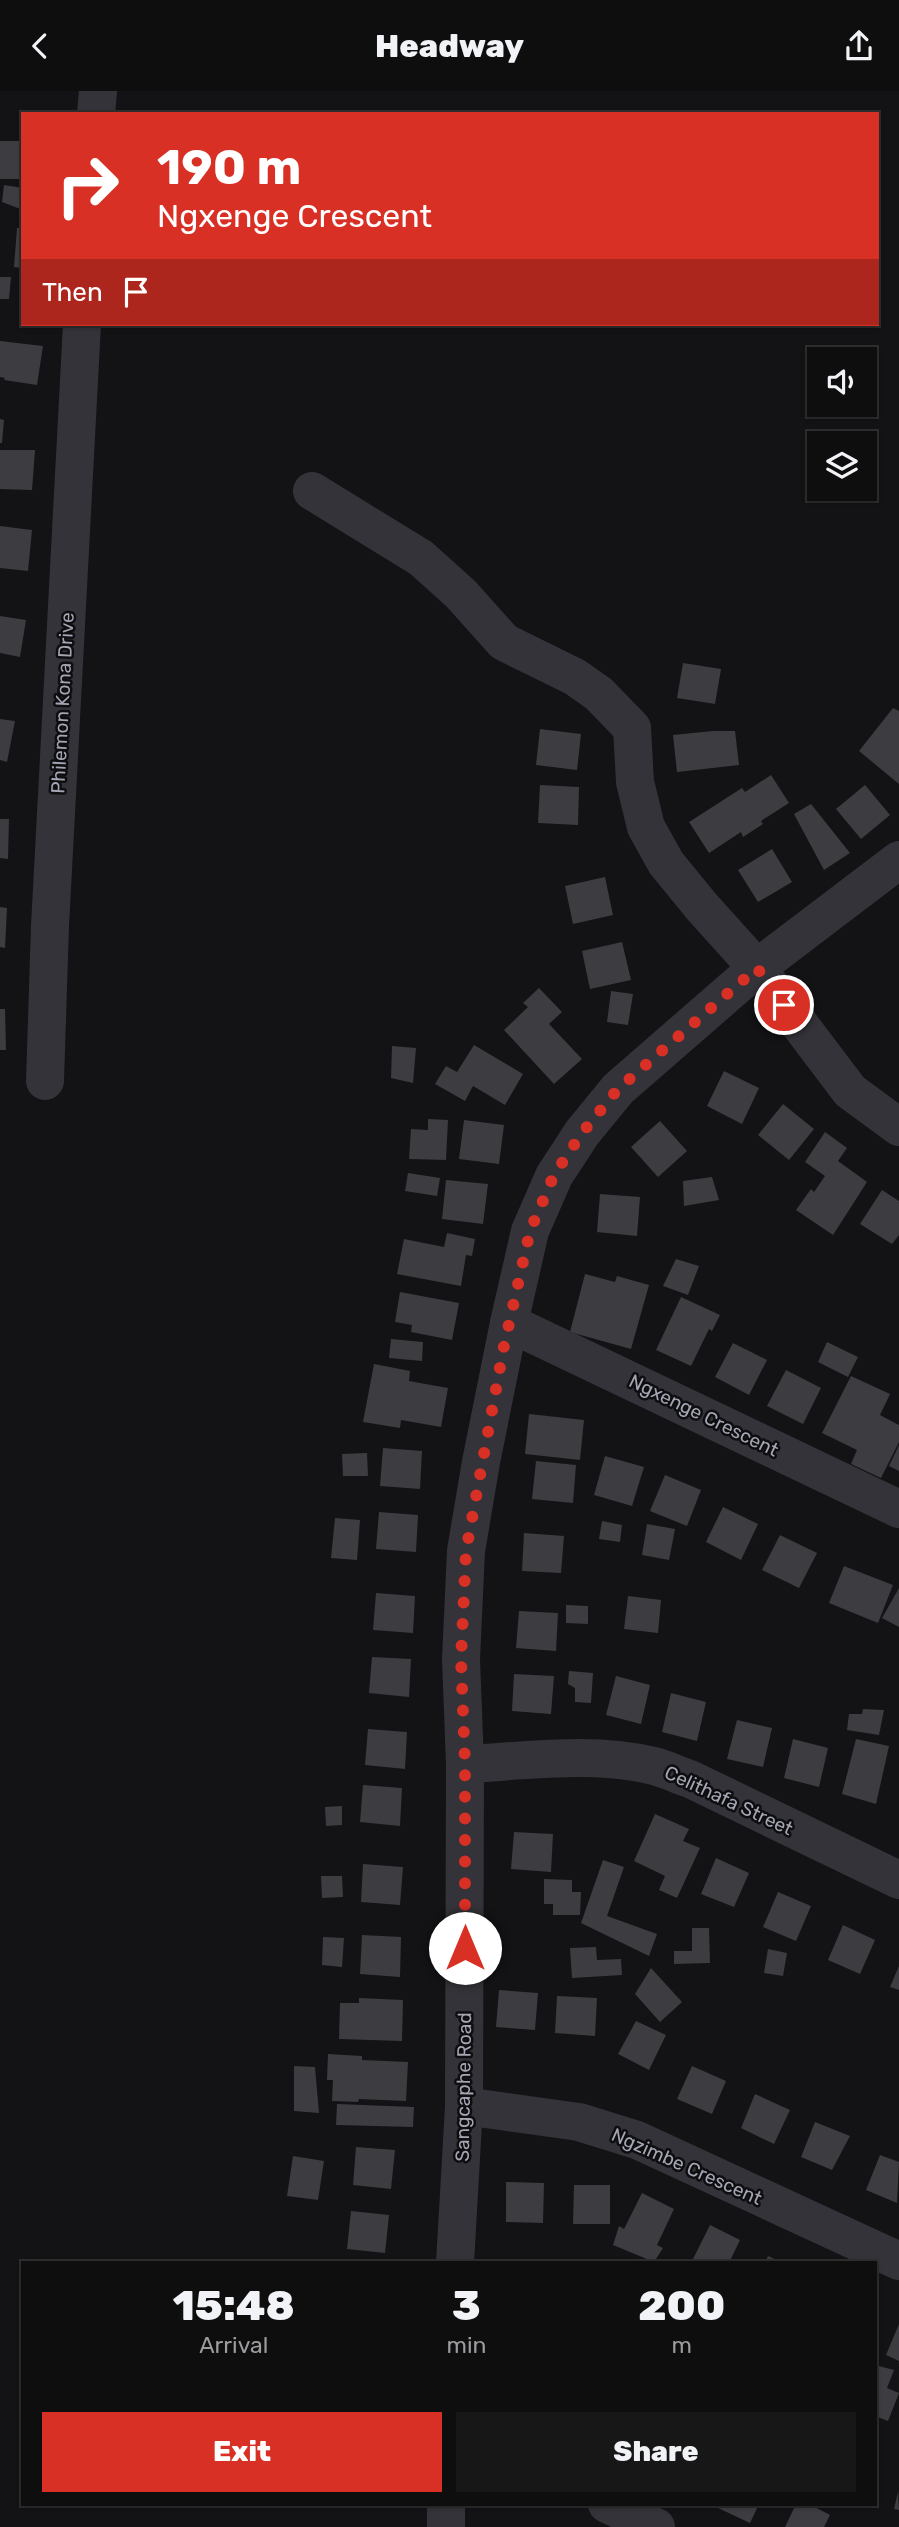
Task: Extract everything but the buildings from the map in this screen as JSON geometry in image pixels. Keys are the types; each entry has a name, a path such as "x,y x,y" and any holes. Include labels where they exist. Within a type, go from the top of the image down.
{"street":[{"path":"96,112 98,91"},
{"name":"Philemon Kona Drive","path":"45,1081 50,926 82,326"},
{"path":"313,491 421,558 461,594 504,642 575,677 599,694 632,728 635,782 646,827 667,863 757,968 850,1091 899,1127"},
{"name":"Sangcaphe Road","path":"456,2261 464,2106 465,1764 461,1659 466,1551 481,1462 530,1231 554,1175 582,1133 618,1089 757,968 899,860"},
{"name":"Ngxenge Crescent","path":"509,1323 899,1509"},
{"name":"Celithafa Street","path":"465,1764 580,1758 621,1760 655,1766 690,1779 899,1880"},
{"name":"Ngzimbe Crescent","path":"464,2106 579,2122 637,2140 899,2262"},
{"path":"446,2506 446,2527"},
{"path":"611,2506 656,2527"}],"route":[{"path":"465,1948 465,1764 461,1659 466,1551 504,1346 530,1231 554,1175 582,1133 618,1089 757,968 784,1005"}]}
